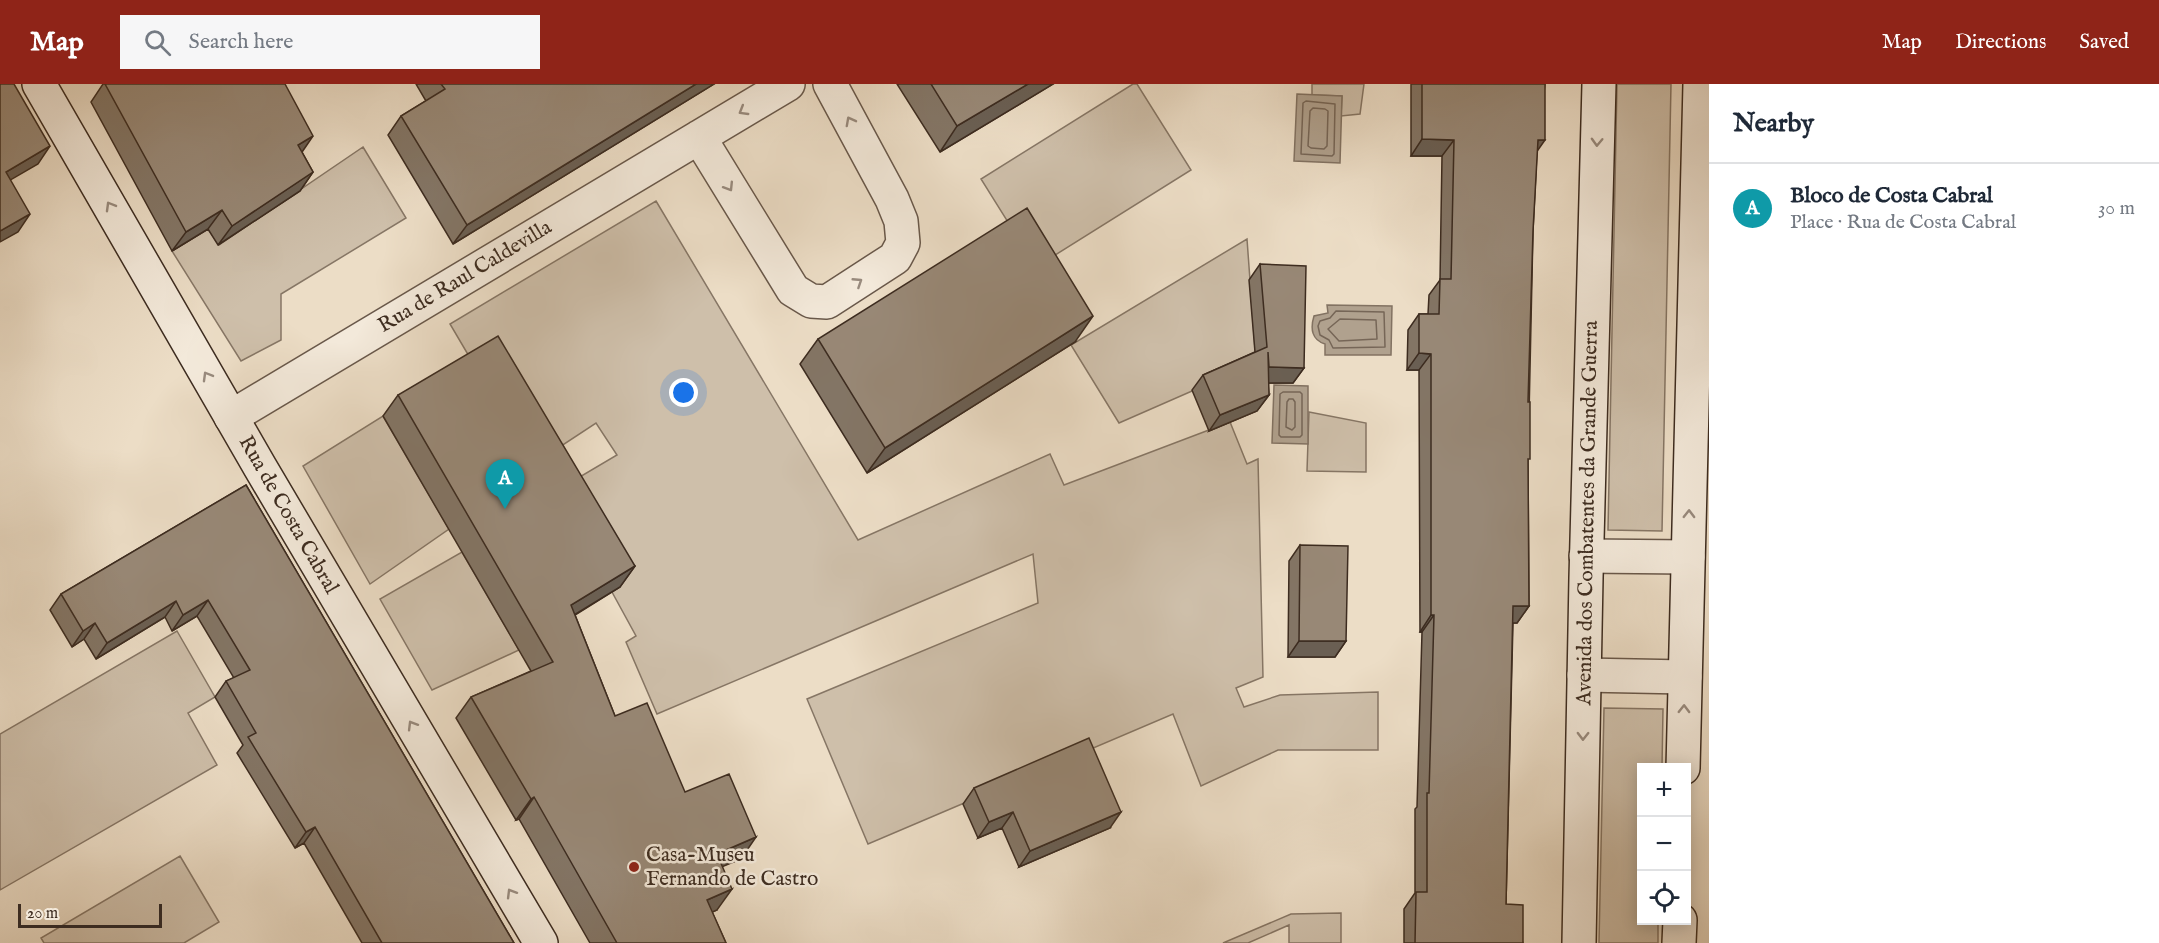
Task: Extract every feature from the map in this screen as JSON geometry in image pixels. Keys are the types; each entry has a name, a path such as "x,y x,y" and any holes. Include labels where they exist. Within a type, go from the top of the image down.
{"main road":[{"name":"Rua de Costa Cabral","path":"39,84 231,417 541,943"},
{"name":"Rua de Raul Caldevilla","path":"231,417 788,84"},
{"path":"699,137 794,290 811,301 827,302 896,258 903,243 901,221 892,199 831,84"},
{"name":"Avenida dos Combatentes da Grande Guerra","path":"1579,943 1586,556 1599,84"},
{"path":"1683,763 1700,84"},
{"path":"1586,556 1688,557"},
{"path":"1584,675 1685,677"},
{"path":"1679,943 1680,925"}],"shaded area":[{"path":"1133,84 1137,84 1191,170 1036,267 981,179"},
{"path":"1312,84 1364,84 1360,114 1341,116 1342,96 1312,95"},
{"path":"1617,84 1671,84 1662,531 1608,530"},
{"path":"363,147 406,218 281,294 281,340 241,361 172,251 208,229 219,245"},
{"path":"656,201 858,540 1050,454 1064,485 1230,422 1247,464 1258,459 1263,677 1236,688 1244,707 1280,695 1378,692 1378,750 1278,750 1201,786 1173,714 868,844 807,699 1038,603 1033,554 657,714 626,642 636,636 612,592 620,587 561,488 617,455 596,423 543,458 473,363 450,324"},
{"path":"1247,239 1256,363 1119,423 1071,345"},
{"path":"1309,412 1366,423 1366,472 1307,471"},
{"path":"383,416 449,529 370,584 303,466"},
{"path":"462,552 519,650 432,690 380,599"},
{"path":"177,631 215,697 188,713 217,765 0,890 0,734"},
{"path":"1604,708 1663,709 1662,763 1637,763 1637,925 1658,925 1658,943 1599,943"},
{"path":"180,856 219,922 184,943 44,943 41,938"},
{"path":"1341,913 1341,943 1289,943 1289,925 1248,943 1223,943 1291,914"}],"water":[{"path":"1297,94 1342,96 1340,163 1294,161"},
{"path":"1327,305 1392,306 1391,355 1325,355 1325,344 1317,340 1312,325 1314,316 1328,313"},
{"path":"1274,385 1308,386 1308,444 1272,443"}],"building":[{"path":"0,84 14,84 50,146 6,172 30,214 0,231"},
{"path":"105,84 285,84 313,136 298,145 313,172 232,226 222,210 186,232"},
{"path":"441,84 696,84 467,225 401,116 445,89"},
{"path":"931,84 1028,84 957,126"},
{"path":"1422,84 1545,84 1545,140 1538,140 1533,231 1528,402 1530,402 1529,606 1513,606 1506,904 1523,905 1523,943 1415,943 1416,892 1427,892 1427,793 1429,793 1434,615 1431,615 1431,354 1419,353 1419,314 1439,314 1440,279 1451,279 1454,140 1422,139"},
{"path":"1027,208 1093,316 885,448 818,339"},
{"path":"1260,264 1306,266 1304,368 1269,367 1268,352 1269,395 1220,415 1203,375 1267,347"},
{"path":"498,336 635,566 571,605 615,716 647,703 685,792 729,774 756,837 717,854 732,889 707,900 726,943 617,943 534,797 531,799 471,697 553,662 398,395"},
{"path":"246,485 514,943 382,943 315,827 306,832 248,737 256,733 226,681 250,670 208,600 183,615 176,601 107,643 95,623 83,631 61,594"},
{"path":"1300,545 1348,546 1346,641 1299,641"},
{"path":"1089,738 1121,812 1030,851 1013,812 989,822 974,788"}],"place":[{"name":"Bloco de Costa Cabral","path":"505,509"},
{"name":"Casa-Museu Fernando de Castro","path":"634,867"}]}
